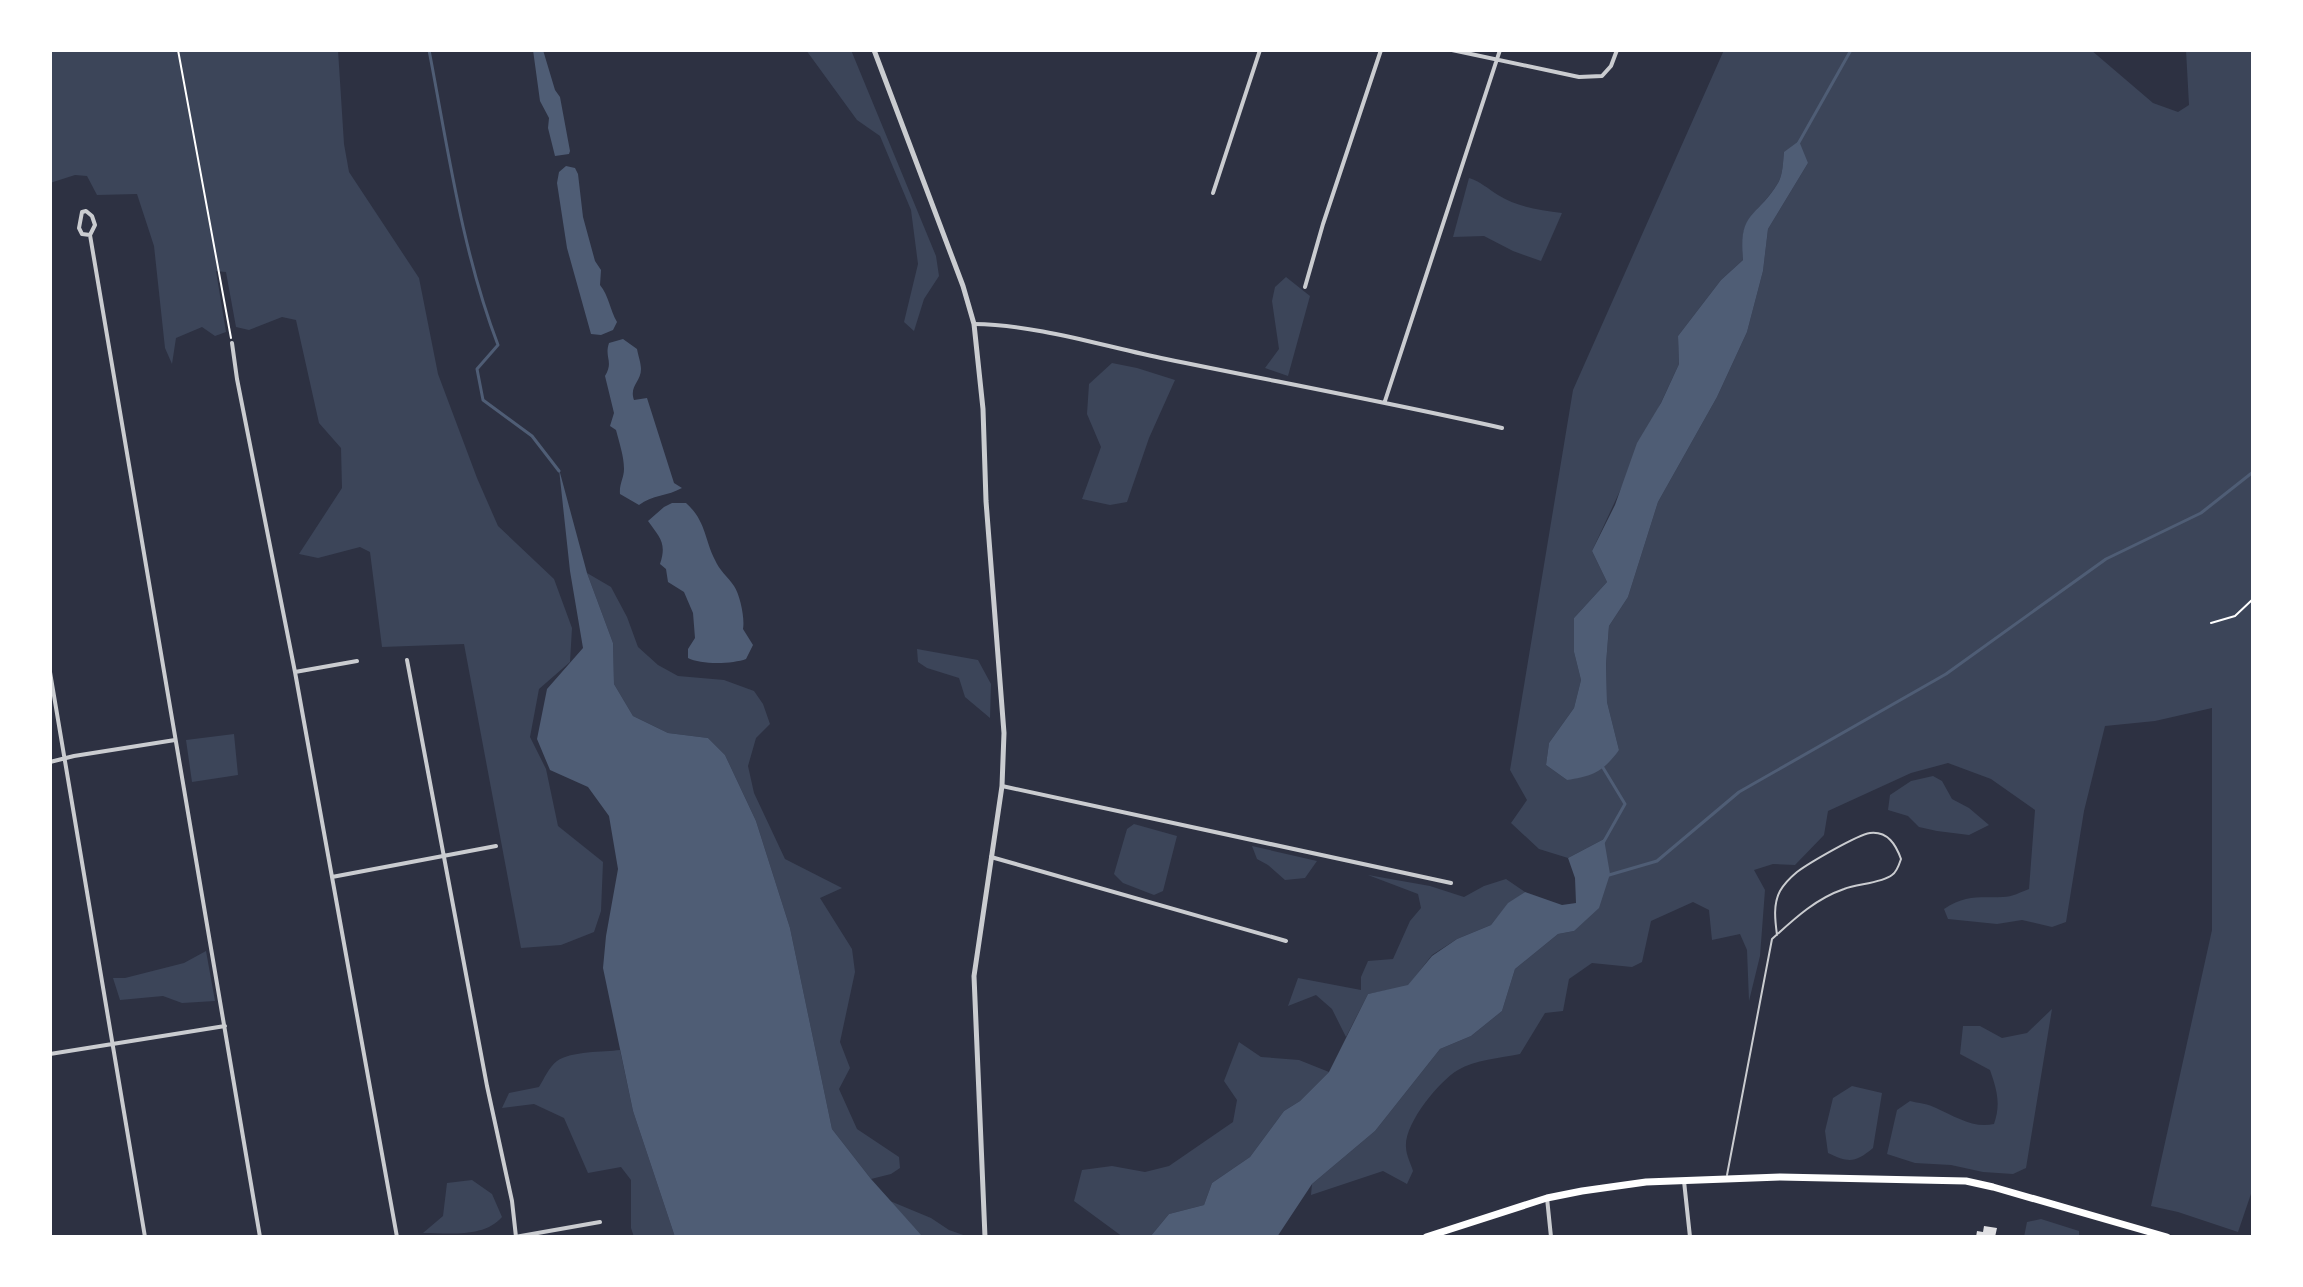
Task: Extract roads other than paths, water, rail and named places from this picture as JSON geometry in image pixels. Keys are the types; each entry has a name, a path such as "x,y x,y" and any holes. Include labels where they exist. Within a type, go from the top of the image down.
{"main road":[{"path":"1426,1237 1547,1198 1582,1191 1646,1182 1780,1177 1966,1181 2167,1237"}],"street":[{"path":"874,50 963,286 974,324 983,409 986,501 1003,717 1002,786 974,976 985,1237"},
{"path":"1213,193 1260,50"},
{"path":"1305,287 1381,50"},
{"path":"1452,50 1579,77 1602,76 1611,66 1617,50"},
{"path":"1385,402 1500,50"},
{"path":"90,235 82,234 79,228 82,212 86,211 92,216 95,225 90,235 260,1237"},
{"path":"974,324 1001,324 1040,331 1502,428"},
{"path":"232,343 397,1237"},
{"path":"407,660 487,1086 512,1201 515,1237 600,1222"},
{"path":"295,672 357,661"},
{"path":"50,672 145,1237"},
{"path":"50,762 175,740"},
{"path":"1002,786 1451,883"},
{"path":"332,877 496,846"},
{"path":"991,857 1286,941"},
{"path":"50,1054 225,1026"},
{"path":"1684,1181 1690,1237"},
{"path":"1547,1198 1551,1237"}],"lane":[{"path":"1726,1180 1772,939 1777,935 1803,911 1818,902 1843,889 1892,876 1901,859 1893,841 1872,833 1859,837 1797,872 1778,893 1774,914 1777,935"}],"waterway":[{"path":"429,50 465,236 498,345 477,369 483,400 532,436 559,471"},
{"path":"1798,144 1851,50"},
{"path":"1609,875 1657,861 1739,792 1946,674 2106,559 2201,513 2253,472"},
{"path":"1602,766 1625,804 1603,843"}]}
